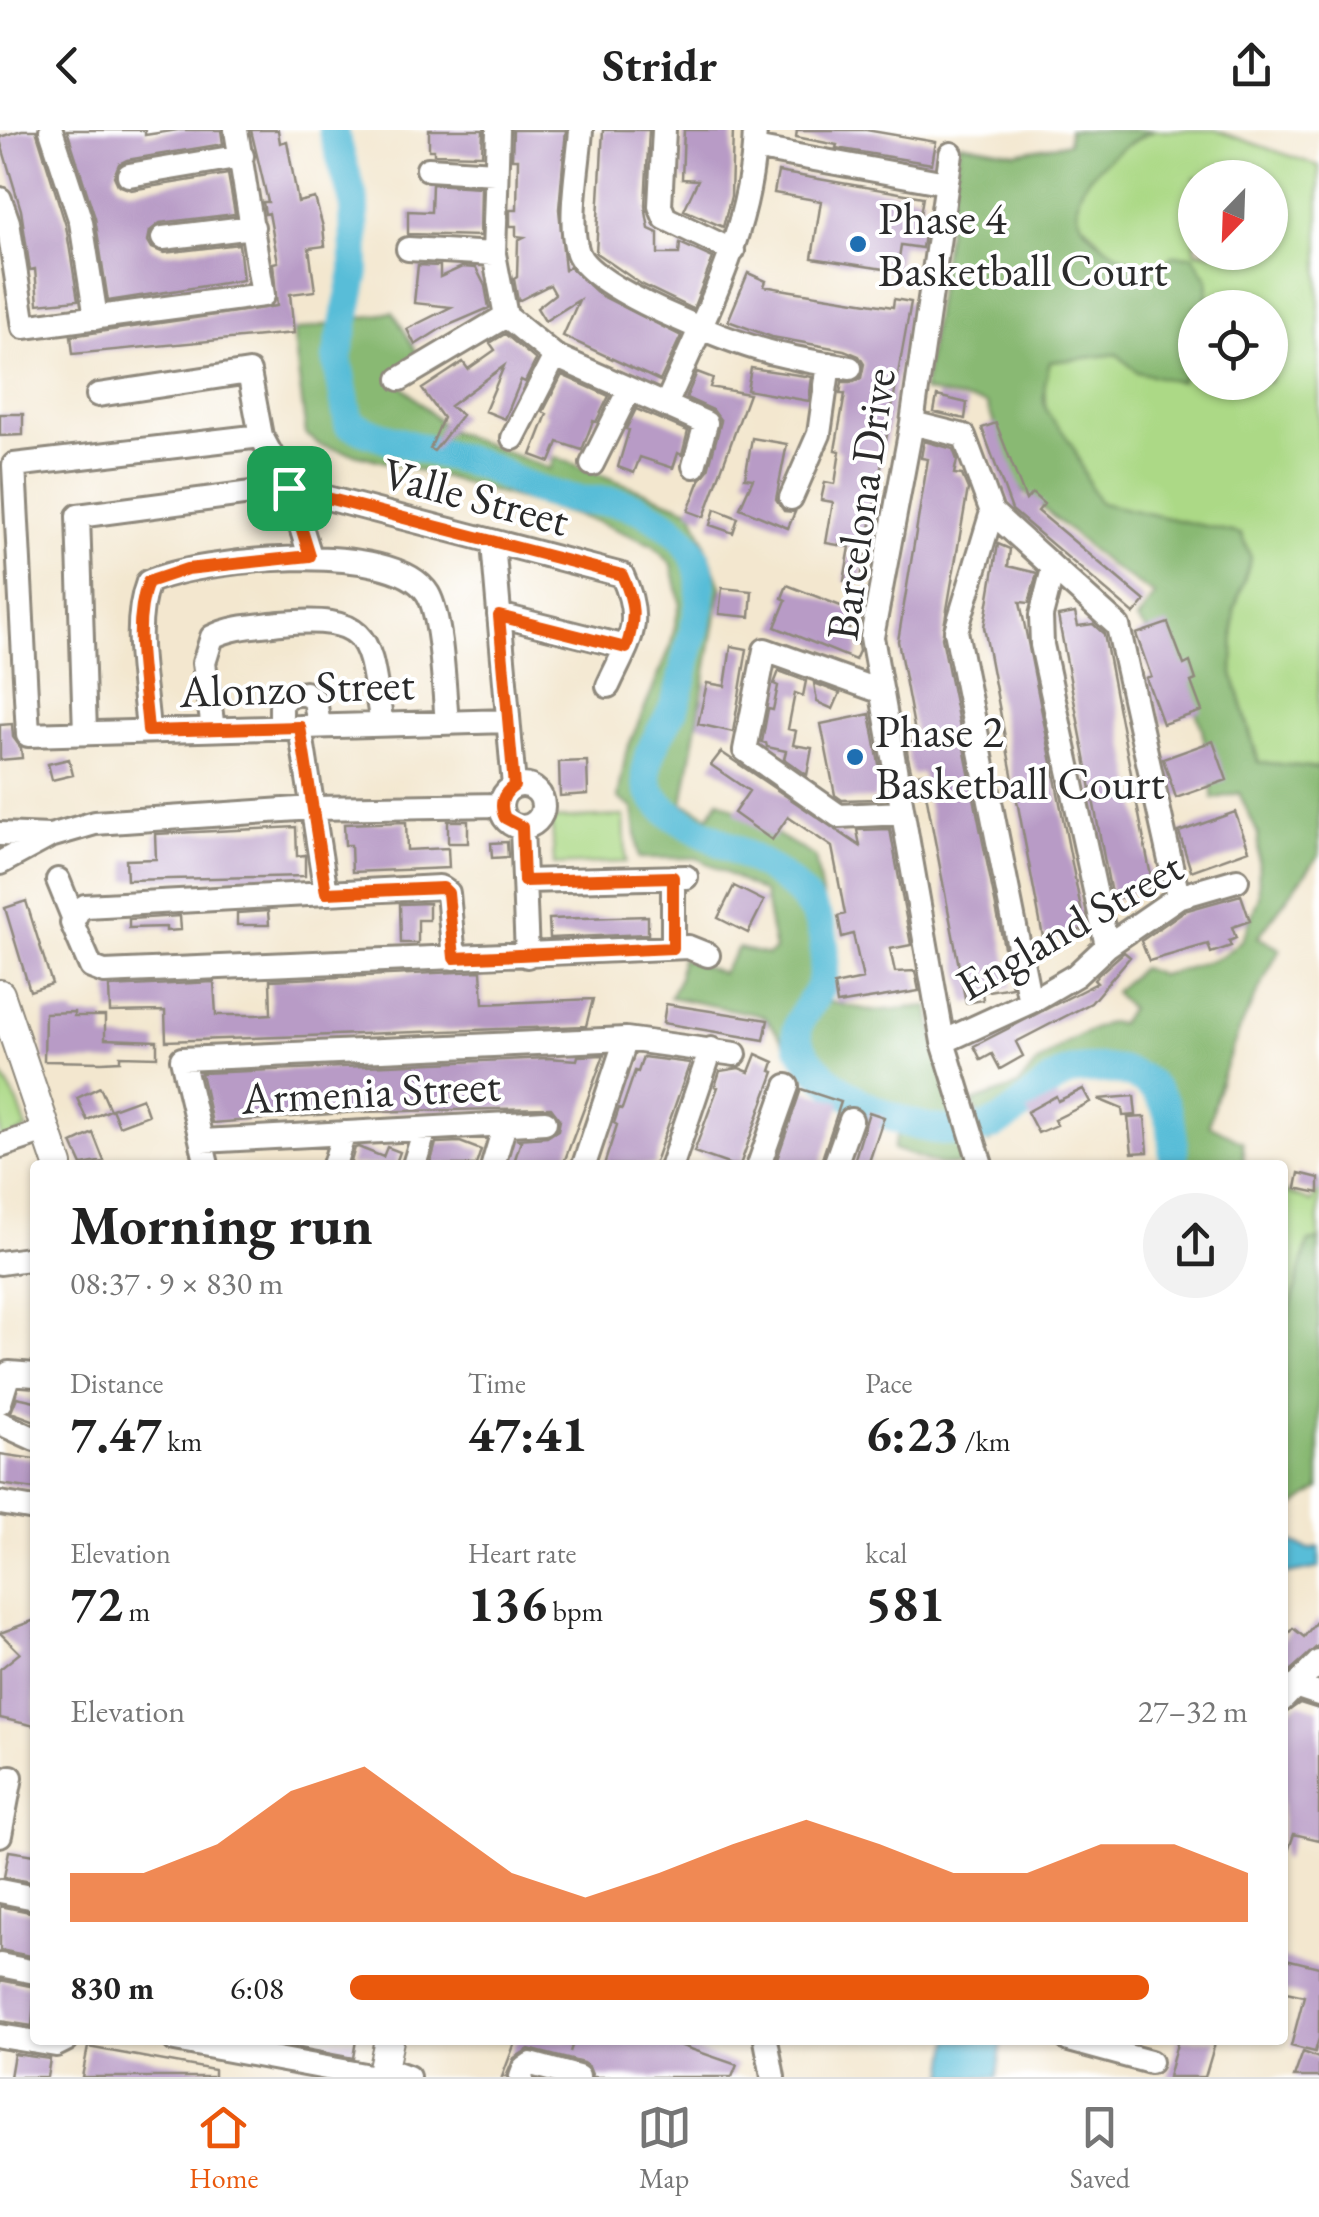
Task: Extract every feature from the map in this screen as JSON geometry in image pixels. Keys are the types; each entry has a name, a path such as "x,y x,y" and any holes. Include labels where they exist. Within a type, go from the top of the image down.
{"main road":[{"path":"0,994 56,1160"}],"street":[{"path":"51,130 81,222 96,318"},
{"path":"0,200 8,222 24,328 263,295 236,130"},
{"path":"498,130 494,254 506,316 556,356 706,422 694,466"},
{"path":"581,130 574,232 580,258 606,284 700,327 765,351 839,366 818,434 791,498"},
{"path":"664,130 660,206 665,218 734,251"},
{"path":"666,405 734,251 749,196 754,139 946,183"},
{"name":"Barcelona Drive","path":"952,154 912,423 872,637 943,1042 979,1159"},
{"path":"129,174 242,156"},
{"path":"428,169 496,174"},
{"path":"163,238 253,227"},
{"path":"408,249 494,254"},
{"path":"400,379 506,316"},
{"path":"513,438 556,356"},
{"path":"98,395 248,372 261,436 289,488 310,556"},
{"path":"592,464 629,390"},
{"path":"912,423 964,436 992,512 1118,626 1178,898"},
{"name":"Alonzo Street","path":"261,436 14,464 28,734 508,721"},
{"path":"85,733 78,516 289,488"},
{"name":"Valle Street","path":"289,488 622,575 636,614 626,648 608,686"},
{"path":"992,512 956,630 1030,1002"},
{"path":"0,863 50,836 95,823 508,796 530,786 544,806 538,821 522,827 505,818 508,796 508,721 492,543"},
{"path":"148,731 140,601 148,582 187,569 310,556 374,565 404,576 426,590 434,608 448,722"},
{"path":"1053,569 1041,616 1042,645 1107,946"},
{"path":"499,616 626,648"},
{"path":"212,729 204,664 212,637 238,628 325,620 350,626 362,640 370,656 382,724"},
{"path":"882,692 765,650 746,750 839,816 902,813"},
{"path":"300,727 326,893"},
{"path":"522,827 527,956"},
{"path":"0,834 50,836"},
{"path":"524,881 680,877 673,948"},
{"path":"58,880 90,964 98,971 688,947 708,956"},
{"name":"England Street","path":"943,1042 1030,1002 1076,975 1107,946 1178,898 1237,880"},
{"path":"73,918 85,906 443,888 448,893 454,958"},
{"path":"586,1160 626,1039"},
{"path":"206,1160 182,1059 626,1039 735,1054"},
{"path":"676,1160 710,1050"},
{"path":"761,1160 787,1086"},
{"path":"837,1160 851,1120"},
{"name":"Armenia Street","path":"202,1140 545,1122"},
{"path":"494,1160 505,1124"},
{"path":"415,1160 424,1128"},
{"path":"0,1146 45,1131"},
{"path":"336,1160 344,1133"},
{"path":"0,1264 30,1259"},
{"path":"0,1402 7,1374 30,1375"},
{"path":"0,1423 30,1437"},
{"path":"0,1503 30,1508"},
{"path":"1289,1693 1319,1662"},
{"path":"1289,1693 1319,1694"},
{"path":"0,1834 5,1776 30,1781"},
{"path":"0,1891 30,1897"},
{"path":"0,1965 30,1971"},
{"path":"0,2036 30,2041"},
{"path":"214,2045 387,2068"},
{"path":"767,2045 772,2077"},
{"path":"1089,2045 1150,2060"},
{"path":"521,2077 531,2064 578,2077"}],"green space":[{"path":"1069,130 1154,130 1113,155 1084,184 1078,201 1079,217 1100,243 1154,273 1173,255 1178,255 1178,270 1202,270 1208,280 1207,290 1178,290 1178,382 1137,372 1117,354 1050,362 1045,406 1076,453 1100,503 1241,534 1251,558 1234,610 1233,674 1258,762 1319,768 1319,855 1258,937 1280,949 1229,1055 1209,1125 1243,1142 1243,1160 1167,1160 1166,1130 1155,1107 1128,1084 1107,1077 1065,1087 989,1143 973,1102 1018,1086 1035,1065 1069,1041 1108,1022 1120,1024 1130,1008 1114,992 1141,968 1160,975 1223,956 1243,939 1259,896 1258,834 1239,793 1213,799 1202,729 1180,666 1137,620 1155,595 1109,565 1015,484 987,404 923,391 960,143 1016,153 1068,143"},
{"path":"1154,130 1215,130 1319,166 1319,768 1259,762 1233,674 1234,610 1251,558 1241,534 1100,503 1086,482 1075,450 1046,414 1044,384 1050,362 1117,354 1137,372 1178,363 1178,400 1288,400 1288,290 1207,290 1208,280 1155,273 1110,252 1076,216 1074,199 1084,181 1114,153"},
{"path":"393,312 420,358 395,379 448,430 550,469 555,457 692,510 721,586 683,803 709,816 719,800 815,857 829,947 824,1001 874,1011 929,1006 945,1087 967,1160 925,1160 893,1149 898,1132 804,1078 764,1016 670,997 679,979 681,958 722,973 738,948 768,955 775,950 764,893 697,858 639,858 633,808 618,798 626,752 670,648 680,603 672,565 653,545 598,522 320,445 306,434 293,331"},
{"path":"624,816 626,862 554,865 552,819"},
{"path":"0,1072 27,1129 0,1141"},
{"path":"1319,1180 1319,1240 1308,1243 1288,1316 1288,1193 1312,1202"},
{"path":"1319,1240 1319,1489 1288,1507 1288,1316 1308,1242"}],"water":[{"path":"1288,1541 1309,1549 1319,1547 1319,1568 1288,1574"},
{"path":"949,2045 1001,2045 997,2077 945,2077"}],"building":[{"path":"22,130 36,130 66,226 78,300 38,304 35,269 30,270 21,210 0,140"},
{"path":"67,130 145,130 145,135 221,130 223,144 127,160 119,164 114,176 118,185 131,190 228,174 235,214 160,223 150,231 148,241 152,248 164,253 239,244 243,280 108,301 95,218"},
{"path":"251,130 278,130 280,143 287,141 298,202 315,198 323,227 325,246 309,248 315,291 290,294 294,333 73,354 71,336 277,306 273,263 278,262 269,213 265,214 263,202 268,202"},
{"path":"429,130 483,130 482,155 434,154 434,150 429,150"},
{"path":"513,130 566,130 559,209 565,270 570,267 600,295 681,336 660,381 563,336 579,300 545,321 537,308 555,294 550,285 518,301 514,279 518,240 524,237 516,236 516,226 510,226 510,210 517,210 518,159 512,159"},
{"path":"603,130 649,130 645,206 649,229 658,233 658,254 679,254 680,243 713,258 693,309 641,284 596,253"},
{"path":"684,130 733,130 731,196 723,227 684,210 698,180 682,179"},
{"path":"797,130 866,130 936,142 932,164 836,148 837,145 796,137"},
{"path":"778,172 923,197 918,227 925,228 922,248 901,245 897,271 812,258 821,201 774,193"},
{"path":"432,184 481,187 480,236 408,234 408,211 431,212"},
{"path":"418,265 440,266 440,277 462,267 476,268 489,308 442,328 415,345 407,329 451,307 414,303"},
{"path":"748,273 766,281 764,286 792,291 893,307 894,299 911,302 860,584 844,581 850,547 826,543 833,502 821,500 825,482 835,484 840,451 835,450 845,394 840,394 842,382 861,378 864,364 859,356 844,350 772,337 728,321"},
{"path":"505,334 536,360 525,382 521,380 505,419 485,411 504,366 450,406 462,415 434,451 430,449 443,418 422,389 463,362 468,369 495,350 490,343"},
{"path":"751,368 812,377 809,401 747,390"},
{"path":"697,372 713,378 710,387 749,394 704,517 688,511 708,470 721,421 713,410 686,398"},
{"path":"562,375 609,396 596,422 593,421 582,450 558,442 550,462 531,455 547,414 543,412"},
{"path":"937,396 967,403 965,419 934,412"},
{"path":"636,409 688,431 682,455 678,453 673,468 640,457 634,473 618,467 629,430 626,429"},
{"path":"0,414 23,414 23,435 0,436"},
{"path":"996,423 1026,500 1032,493 1044,504 1038,511 1145,601 1134,614 1012,510 982,428"},
{"path":"752,438 787,444 776,499 784,511 795,512 788,528 740,508 753,479 745,478"},
{"path":"924,441 953,449 957,460 954,474 962,475 968,489 942,638 1012,987 982,992 983,1000 966,1003 922,773 912,775 908,757 906,743 915,741 914,727 898,641 928,459 921,458"},
{"path":"715,509 738,518 733,533 710,525"},
{"path":"998,544 1010,549 1008,566 1037,573 1029,603 1020,602 1085,929 1043,937 984,627"},
{"path":"787,585 856,612 847,634 857,638 859,651 855,660 775,627 786,600 782,598"},
{"path":"722,588 752,591 750,617 719,614"},
{"path":"1075,613 1078,626 1093,624 1104,634 1153,887 1112,899 1058,616"},
{"path":"1168,623 1184,665 1190,662 1196,680 1191,682 1202,711 1163,724 1146,678 1151,676 1136,634"},
{"path":"731,646 747,649 733,732 698,724 707,683 725,686"},
{"path":"779,671 806,681 803,696 795,693 788,729 796,731 793,745 812,748 807,775 784,759 786,751 762,742 768,709 773,710"},
{"path":"814,683 840,693 833,709 817,702"},
{"name":"Phase 2 Basketball Court","path":"870,714 884,792 875,794 876,799 842,800 835,795 821,724"},
{"path":"12,724 22,758 0,760 0,725"},
{"path":"1213,741 1227,780 1176,798 1163,759"},
{"path":"721,752 860,846 857,830 890,829 911,945 890,949 895,972 915,971 919,991 837,1004 834,985 863,979 853,934 842,937 838,916 845,914 832,847 788,817 772,840 734,813 749,791 711,765"},
{"path":"69,759 73,775 52,780 48,764"},
{"path":"587,761 588,794 560,796 559,762"},
{"path":"1235,812 1249,850 1191,871 1179,832"},
{"path":"448,821 468,821 468,843 448,843"},
{"path":"406,822 407,850 448,848 449,868 352,872 351,845 345,845 344,824"},
{"path":"296,827 297,856 305,855 305,876 127,880 126,860 156,859 155,834"},
{"path":"507,842 508,857 492,858 491,843"},
{"path":"734,886 764,901 748,933 718,918"},
{"path":"1241,895 1250,921 1232,927 1236,938 1229,941 1231,946 1211,953 1208,944 1149,961 1141,941 1184,911"},
{"path":"26,901 52,984 30,991 5,908"},
{"path":"429,903 429,920 418,920 418,943 401,943 400,904"},
{"path":"268,911 269,925 237,925 237,913"},
{"path":"180,916 181,930 129,928 129,919"},
{"path":"648,916 648,934 550,938 549,919"},
{"path":"1124,952 1130,957 1091,1003 1016,1042 1023,1056 1000,1069 992,1054 981,1060 974,1046 1097,983 1094,980 1099,974"},
{"path":"481,971 483,1004 593,999 586,1026 166,1041 165,1011 110,1012 109,987 214,982 216,1015 256,1015 271,1014 270,980"},
{"path":"666,1004 768,1020 764,1040 663,1023"},
{"path":"74,1012 74,1016 105,1016 105,1039 157,1041 157,1057 120,1056 120,1061 102,1062 44,1061 45,1013"},
{"path":"756,1054 774,1062 774,1072 742,1160 717,1160 694,1152 720,1071 739,1068 749,1072"},
{"path":"604,1055 565,1160 515,1160 521,1141 516,1139 547,1137 558,1130 560,1120 551,1108 357,1112 212,1123 201,1073 547,1058 577,1060 578,1056"},
{"path":"643,1057 690,1063 656,1160 606,1160 619,1108 622,1109 635,1071 638,1072"},
{"path":"100,1087 110,1110 87,1120 77,1098"},
{"path":"801,1089 841,1102 822,1160 777,1160"},
{"path":"1083,1089 1090,1102 1038,1133 1027,1112 1056,1096 1058,1101"},
{"path":"1134,1096 1136,1115 1123,1116 1122,1109 1098,1099"},
{"path":"142,1098 148,1115 119,1126 112,1109"},
{"path":"869,1112 884,1117 870,1160 855,1160"},
{"path":"1145,1117 1148,1152 1132,1153 1128,1118"},
{"path":"93,1133 104,1160 80,1160 72,1143"},
{"path":"460,1142 481,1150 478,1160 431,1160 436,1143"},
{"path":"387,1147 400,1152 397,1160 351,1160 355,1148 383,1157"},
{"path":"1299,1173 1319,1178 1319,1193 1296,1188"},
{"path":"17,1397 30,1400 30,1419 11,1412"},
{"path":"0,1454 30,1458 30,1488 0,1484"},
{"path":"1319,1618 1319,1645 1288,1673 1288,1634 1293,1628 1304,1637"},
{"path":"30,1622 30,1725 0,1718 0,1669 20,1653 0,1633"},
{"path":"1300,1703 1319,1709 1319,1840 1294,1834 1288,1851 1288,1711"},
{"path":"9,1851 30,1854 30,1882 4,1877"},
{"path":"0,1906 30,1912 30,1956 0,1950"},
{"path":"1288,1959 1319,1967 1319,2038 1315,2052 1291,2046 1304,1996 1288,1992"},
{"path":"0,1980 30,1986 30,2026 0,2021"},
{"path":"284,2045 355,2045 353,2058"},
{"path":"514,2045 679,2045 737,2065 732,2077 593,2077 583,2063 529,2049 514,2058 506,2077 502,2077"},
{"path":"1177,2045 1215,2045 1205,2077 1168,2077"},
{"path":"88,2047 214,2070 214,2077 82,2077"},
{"path":"1303,2052 1319,2058 1319,2077 1294,2077"},
{"path":"14,2054 50,2059 47,2077 10,2077"}],"waterway":[{"path":"333,130 354,202 355,272 337,358 349,424 479,464 534,489 640,509 675,532 692,552 700,575 699,612 677,699 650,754 649,788 660,805 680,820 761,864 808,903 821,928 824,966 820,987 797,1031 801,1048 815,1067 859,1102 915,1125 943,1130 993,1125 1071,1071 1125,1072 1141,1078 1162,1099 1172,1129 1173,1160"}],"place":[{"name":"Phase 4 Basketball Court","path":"858,244"},
{"name":"Phase 2 Basketball Court","path":"855,757"}],"route":[{"path":"289,488 622,575 636,614 626,648 499,616 514,786 505,794 501,806 505,818 522,827 524,881 673,877 673,948 454,958 448,893 443,888 326,893 300,727 148,731 140,601 148,582 187,569 310,556 289,488"}]}
